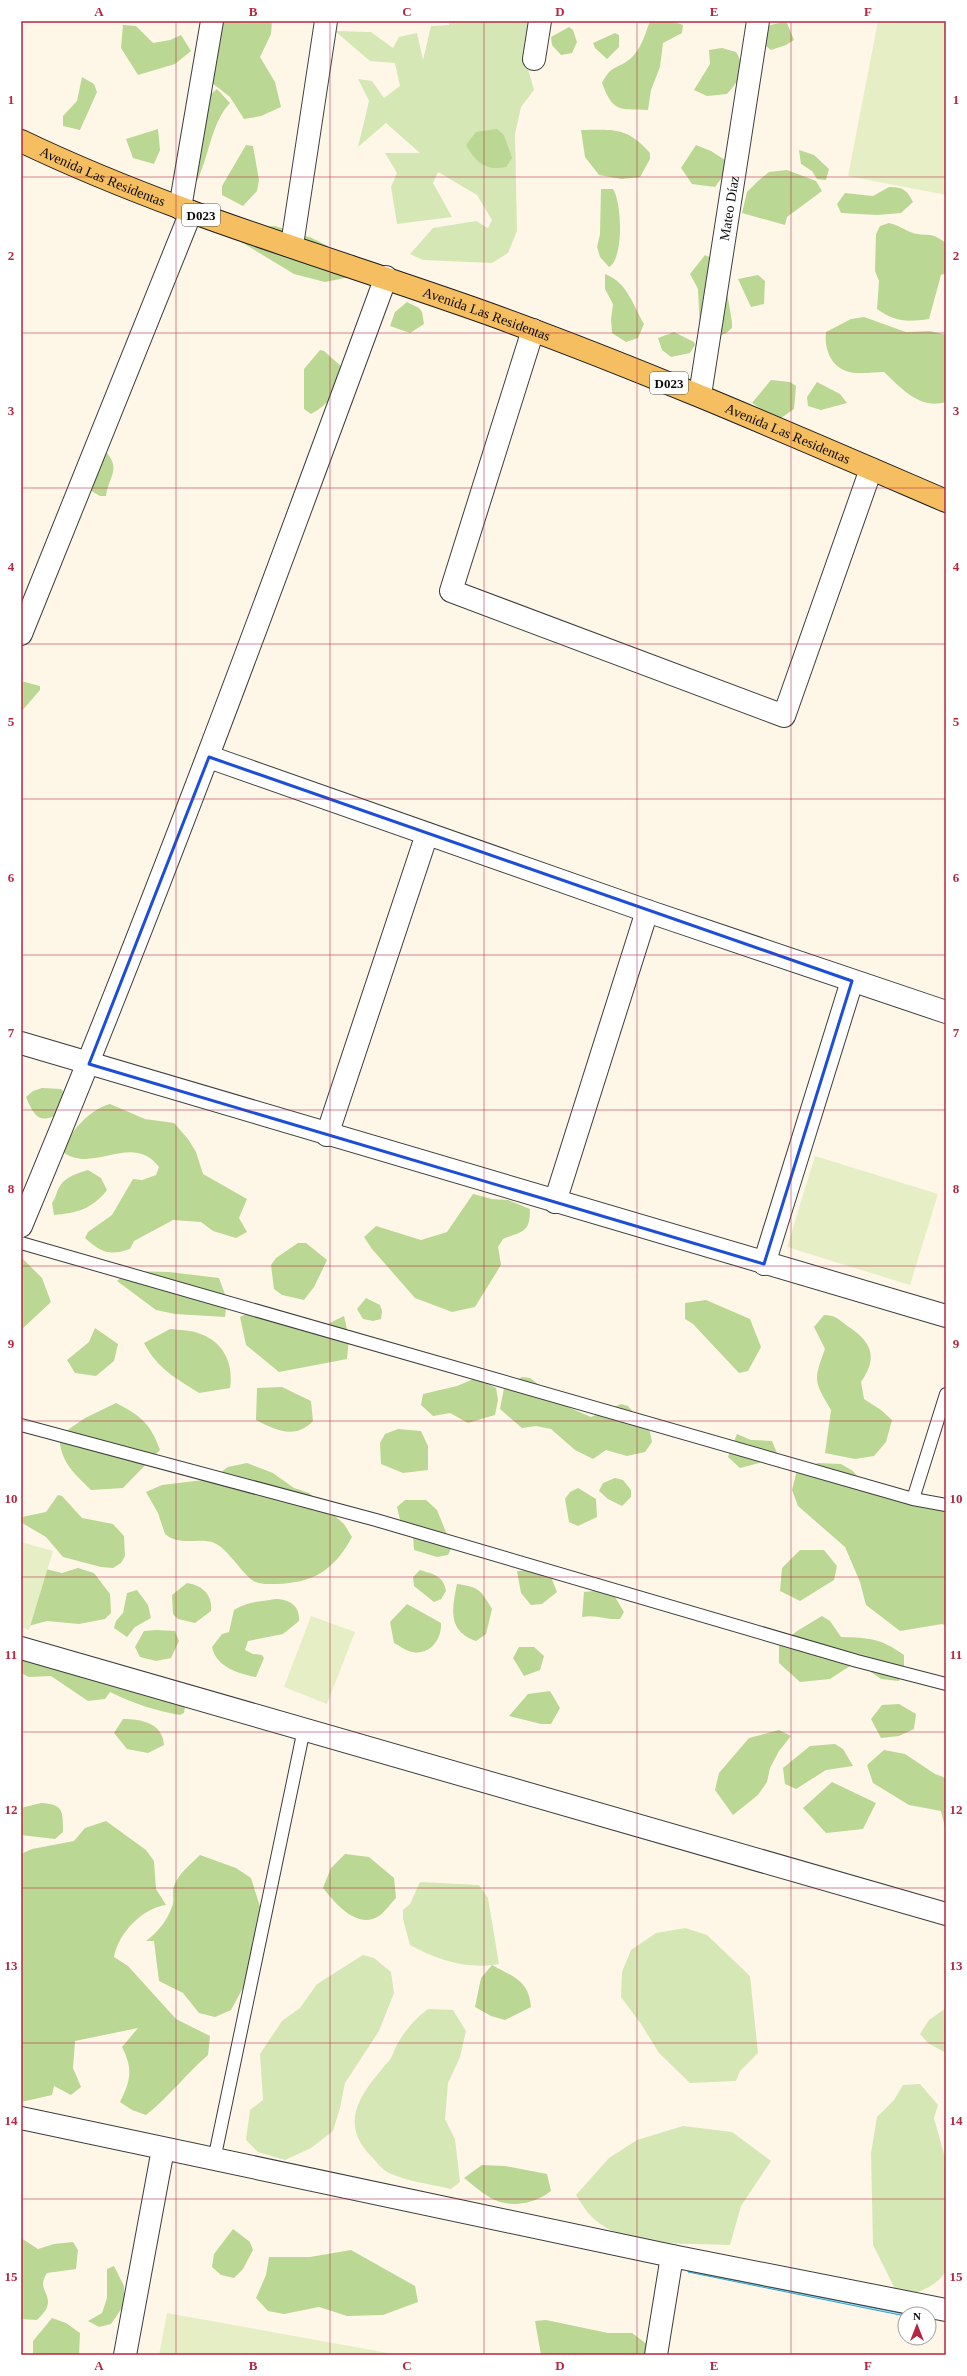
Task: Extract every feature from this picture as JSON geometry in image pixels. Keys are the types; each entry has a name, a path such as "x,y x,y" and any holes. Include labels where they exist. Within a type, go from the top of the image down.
{"main road":[{"name":"Avenida Las Residentas","path":"21,141 81,170 186,210 386,277 533,330 700,395 946,501"}],"street":[{"path":"21,634 186,210 212,21"},
{"path":"292,245 326,21"},
{"path":"534,59 540,21"},
{"name":"Mateo Díaz","path":"700,395 758,21"},
{"path":"21,1226 89,1064 209,757 386,277"},
{"path":"533,330 451,591 784,716 871,469"},
{"path":"209,757 647,911 946,1012"},
{"path":"327,1135 427,834"},
{"path":"555,1202 647,911"},
{"path":"764,1264 852,981"},
{"path":"21,1043 764,1264 946,1316"},
{"path":"21,1648 946,1914"},
{"path":"21,2118 672,2256 946,2310"},
{"path":"125,2355 163,2149"},
{"path":"656,2355 672,2256"}],"lane":[{"path":"21,1243 914,1499 946,1505"},
{"path":"914,1499 946,1394"},
{"path":"21,1425 376,1520 857,1661 946,1684"},
{"path":"214,2160 304,1729"}],"highlighted area":[{"path":"209,757 852,981 764,1264 89,1064"}],"green space":[{"path":"208,21 272,21 271,34 260,57 275,82 281,107 261,116 244,119 230,97 207,79"},
{"path":"449,21 552,21 548,31 523,51 534,90 521,107 515,134 517,231 508,253 492,263 423,260 410,254 433,228 476,221 488,228 492,220 477,195 438,172 433,183 452,217 397,224 391,187 397,173 385,153 420,153 386,123 358,147 369,101 358,79 372,81 384,98 400,86 395,63 370,61 335,31 371,32 393,48 399,37 417,33 423,60 431,26 449,25"},
{"path":"650,21 672,21 683,25 682,33 663,43 660,67 651,90 648,110 623,109 613,104 602,83 612,70 634,55 642,42"},
{"path":"878,21 946,21 946,195 848,176"},
{"path":"783,22 787,23 794,40 786,45 771,50 761,42 767,26"},
{"path":"123,25 136,26 153,43 170,40 181,35 191,51 175,64 138,75 121,48"},
{"path":"569,27 573,30 577,42 572,53 561,55 552,45 551,37"},
{"path":"615,33 619,35 619,47 607,59 595,48 593,43"},
{"path":"722,48 736,52 739,58 741,69 735,84 727,94 707,96 694,90 710,64 709,50"},
{"path":"82,77 94,84 97,92 80,130 63,126 63,116 77,101"},
{"path":"217,89 230,103 214,130 197,181 185,172 196,106"},
{"path":"158,129 160,150 154,164 133,158 126,139"},
{"path":"497,129 504,135 512,158 506,167 487,167 474,157 466,145 476,132"},
{"path":"581,130 618,131 634,138 650,153 650,159 640,177 622,179 599,175 585,157"},
{"path":"246,145 253,146 259,180 257,191 243,206 222,195 222,186"},
{"path":"696,145 711,151 725,160 728,169 715,187 692,184 681,168"},
{"path":"799,150 814,155 829,169 826,180 817,179 812,171 801,164"},
{"path":"787,170 816,181 822,191 787,217 785,225 742,213 747,192 758,181 769,172"},
{"path":"889,187 904,190 913,202 901,213 877,215 841,213 837,204 845,193 873,196"},
{"path":"601,189 613,189 616,196 620,217 617,253 614,262 609,267 600,257 597,247 600,234"},
{"path":"889,223 913,233 936,237 946,243 946,273 941,275 929,319 907,321 895,319 877,309 879,281 875,271 876,234 880,226"},
{"path":"275,226 306,236 329,247 338,255 355,276 325,282 294,274 238,240 232,229"},
{"path":"705,255 722,263 732,322 732,328 725,334 706,338 700,331 698,289 690,274"},
{"path":"605,274 613,278 624,288 633,302 644,324 638,338 626,342 612,333 611,319 613,304 605,289"},
{"path":"758,275 765,281 764,304 751,307 738,279"},
{"path":"407,302 419,308 422,312 424,324 410,333 390,326 395,312"},
{"path":"864,317 906,332 930,331 946,335 946,402 937,404 919,400 904,391 884,372 850,372 836,365 827,350 826,332 851,319"},
{"path":"674,332 694,342 695,345 690,353 671,357 662,350 658,338"},
{"path":"320,350 324,351 343,368 342,376 337,389 329,401 311,414 304,409 304,369"},
{"path":"771,380 790,382 796,386 794,409 778,420 752,403"},
{"path":"817,382 840,394 847,403 821,410 808,406 807,397"},
{"path":"107,453 113,464 113,469 106,496 100,496 88,489 90,459"},
{"path":"21,681 40,686 40,690 21,712"},
{"path":"42,1088 61,1089 67,1095 63,1111 44,1119 36,1115 26,1097 33,1091"},
{"path":"110,1104 145,1119 174,1123 188,1139 196,1152 203,1174 247,1199 239,1218 247,1232 236,1238 213,1231 201,1222 173,1220 134,1241 130,1249 111,1253 101,1250 85,1238 88,1232 112,1215 133,1179 142,1180 156,1175 159,1167 148,1157 137,1153 124,1153 86,1159 74,1157 61,1151 75,1129 87,1116"},
{"path":"815,1156 938,1194 910,1285 787,1247"},
{"path":"88,1170 101,1178 107,1190 96,1202 84,1209 54,1215 52,1203 62,1183 80,1172"},
{"path":"473,1194 492,1199 508,1200 530,1209 529,1223 524,1230 503,1239 498,1247 501,1265 475,1307 452,1312 415,1298 372,1249 364,1237 376,1226 421,1240 447,1232"},
{"path":"298,1243 306,1243 327,1260 314,1287 304,1300 282,1295 274,1289 271,1265 276,1258"},
{"path":"21,1257 42,1278 51,1302 21,1330"},
{"path":"129,1271 169,1272 219,1278 227,1300 225,1317 175,1314 156,1310 117,1281"},
{"path":"366,1298 380,1305 382,1311 381,1319 373,1321 363,1319 357,1309"},
{"path":"706,1300 750,1319 761,1347 748,1371 739,1373 693,1324 685,1319 685,1303"},
{"path":"255,1309 279,1313 295,1328 302,1330 317,1328 344,1316 349,1338 347,1359 279,1372 246,1345 240,1317"},
{"path":"824,1315 836,1318 855,1331 870,1350 870,1364 867,1373 861,1382 864,1399 881,1410 892,1420 886,1442 874,1456 855,1459 825,1453 831,1410 818,1386 818,1368 825,1349 814,1327"},
{"path":"95,1328 118,1344 114,1361 96,1376 75,1373 67,1360 89,1342"},
{"path":"170,1329 198,1333 214,1341 225,1354 228,1362 231,1379 230,1388 199,1393 167,1372 155,1360 144,1343"},
{"path":"522,1377 530,1378 568,1407 591,1417 621,1404 628,1406 650,1432 652,1442 645,1452 627,1456 606,1450 593,1459 575,1450 551,1429 536,1426 522,1428 500,1409 504,1388"},
{"path":"476,1378 496,1388 498,1400 495,1415 468,1423 450,1413 433,1416 421,1405 423,1394 457,1386"},
{"path":"282,1387 311,1401 313,1421 306,1427 292,1432 278,1430 256,1420 257,1388"},
{"path":"116,1403 144,1421 153,1433 160,1450 123,1488 91,1490 73,1472 65,1460 60,1445 59,1436 85,1418"},
{"path":"398,1429 421,1431 428,1446 428,1470 403,1473 381,1464 380,1443 385,1434"},
{"path":"737,1434 751,1440 772,1441 779,1458 740,1468 728,1457"},
{"path":"247,1463 273,1473 294,1488 309,1493 344,1524 352,1537 338,1558 322,1572 301,1581 276,1584 258,1583 247,1576 218,1545 206,1541 176,1540 165,1534 158,1513 146,1492 162,1485 211,1479 228,1467"},
{"path":"818,1463 841,1464 853,1471 869,1490 946,1507 946,1626 942,1624 900,1631 866,1605 860,1582 845,1547 798,1506 792,1490 797,1470"},
{"path":"615,1478 623,1480 631,1490 631,1497 622,1506 608,1499 599,1491 603,1483"},
{"path":"578,1488 596,1499 597,1517 578,1526 569,1522 565,1499 570,1492"},
{"path":"58,1495 62,1496 82,1518 113,1524 124,1536 125,1556 121,1563 113,1568 101,1567 63,1557 46,1537 22,1523 22,1517 46,1512"},
{"path":"405,1500 426,1500 437,1510 452,1547 448,1555 437,1557 414,1550 413,1536 401,1524 397,1507"},
{"path":"21,1542 53,1551 29,1630 21,1627"},
{"path":"800,1550 824,1550 837,1566 834,1580 800,1601 780,1591 782,1568"},
{"path":"34,1566 62,1573 78,1568 94,1573 110,1594 111,1613 105,1619 79,1624 47,1621 21,1628 21,1576"},
{"path":"420,1570 437,1576 443,1582 446,1591 441,1599 434,1602 414,1586 413,1577"},
{"path":"533,1570 551,1577 557,1592 542,1604 531,1605 521,1593 517,1571"},
{"path":"187,1583 202,1589 208,1596 211,1605 211,1611 195,1623 178,1619 173,1614 172,1595"},
{"path":"457,1584 470,1586 479,1590 492,1609 486,1634 476,1641 467,1637 456,1625 453,1610"},
{"path":"137,1590 148,1605 151,1618 135,1627 127,1637 114,1628 116,1621 123,1613 127,1593"},
{"path":"603,1590 615,1597 624,1612 620,1619 592,1616 582,1617 584,1592"},
{"path":"275,1599 285,1600 293,1604 298,1611 299,1621 283,1634 248,1641 245,1650 253,1654 262,1655 264,1658 256,1677 243,1674 229,1668 218,1660 212,1647 222,1634 229,1632 234,1610 249,1603"},
{"path":"407,1604 441,1623 441,1629 434,1645 429,1649 418,1653 405,1650 394,1643 390,1622"},
{"path":"311,1616 355,1632 327,1704 284,1687"},
{"path":"822,1616 830,1621 841,1637 860,1638 881,1642 896,1649 904,1655 904,1667 899,1681 881,1679 856,1662 830,1679 800,1682 779,1663 779,1646 797,1631"},
{"path":"144,1631 175,1631 179,1641 171,1658 156,1661 140,1657 135,1647"},
{"path":"21,1643 187,1694 184,1713 180,1715 153,1709 110,1692 105,1699 88,1701 51,1676 29,1677 21,1673"},
{"path":"519,1647 534,1647 544,1656 540,1670 524,1676 513,1658"},
{"path":"550,1691 560,1708 551,1724 541,1724 509,1716 528,1694"},
{"path":"899,1704 916,1714 914,1729 899,1736 881,1738 871,1719 882,1705"},
{"path":"123,1719 144,1721 155,1727 163,1738 164,1745 148,1753 127,1749 114,1733"},
{"path":"779,1730 791,1736 779,1751 770,1768 767,1782 758,1795 733,1815 715,1790 719,1773 749,1738"},
{"path":"835,1744 843,1749 853,1766 826,1770 796,1789 785,1784 783,1768 810,1746"},
{"path":"884,1750 905,1754 935,1774 946,1778 946,1832 941,1811 909,1805 873,1783 867,1765"},
{"path":"832,1782 876,1803 863,1829 826,1833 803,1808"},
{"path":"41,1803 54,1805 61,1810 63,1832 55,1839 21,1835 21,1808"},
{"path":"106,1821 146,1850 154,1861 156,1889 166,1905 148,1911 132,1924 120,1940 114,1957 128,1966 176,2019 210,2036 208,2055 146,2115 132,2110 120,2102 129,2074 128,2062 122,2047 138,2028 75,2041 73,2068 81,2087 71,2095 54,2086 52,2095 21,2102 21,1854 32,1849 74,1841 85,1828"},
{"path":"345,1854 369,1857 394,1878 396,1898 379,1916 363,1920 347,1913 323,1888 331,1868"},
{"path":"200,1855 236,1868 251,1878 263,1916 252,1942 252,1971 231,2010 215,2017 199,2013 183,1993 159,1981 154,1941 146,1941 155,1934 168,1915 173,1904 173,1888 176,1881 185,1869"},
{"path":"420,1882 479,1885 488,1898 499,1964 487,1966 464,1965 431,1955 410,1945 403,1919 403,1910 410,1904"},
{"path":"685,1928 707,1935 750,1976 758,2053 740,2071 736,2081 690,2083 659,2053 641,2024 621,1997 622,1972 631,1950 656,1933"},
{"path":"363,1955 374,1958 391,1972 394,1993 379,2031 345,2083 340,2108 333,2131 311,2148 285,2160 258,2152 246,2140 250,2110 263,2100 260,2054 282,2021 300,2008 317,1984"},
{"path":"492,1965 519,1980 527,1991 530,1998 531,2007 505,2020 491,2016 475,2007 481,1978"},
{"path":"946,2008 946,2053 928,2043 920,2034 929,2020"},
{"path":"428,2009 453,2010 466,2031 460,2057 448,2083 445,2119 455,2139 460,2182 451,2189 412,2181 386,2172 361,2143 356,2131 355,2119 357,2107 370,2084 390,2060 401,2038 415,2020"},
{"path":"920,2084 938,2105 934,2118 946,2161 945,2273 941,2278 924,2290 910,2294 898,2295 873,2245 871,2153 877,2117 894,2100 903,2085"},
{"path":"683,2126 732,2132 771,2161 741,2206 730,2245 678,2244 640,2239 623,2235 607,2228 591,2217 576,2195 609,2158 637,2140"},
{"path":"482,2165 505,2166 547,2174 551,2191 538,2199 524,2203 509,2204 495,2200 483,2193 464,2178"},
{"path":"233,2229 250,2242 253,2250 243,2269 234,2278 221,2275 212,2267 214,2254"},
{"path":"21,2238 38,2249 54,2244 73,2242 78,2250 76,2269 47,2273 44,2278 43,2287 48,2298 48,2302 44,2312 37,2320 21,2319"},
{"path":"351,2250 415,2286 418,2302 383,2315 347,2316 319,2307 284,2314 268,2311 256,2298 266,2275 269,2257 310,2257"},
{"path":"114,2266 124,2286 124,2305 111,2324 99,2327 88,2321 102,2313 107,2298 107,2269"},
{"path":"167,2313 399,2355 159,2355"},
{"path":"52,2318 66,2323 80,2333 79,2355 33,2355 33,2341"},
{"path":"546,2320 608,2333 632,2333 648,2345 652,2355 541,2355 535,2321"}],"water":[{"path":"688,2272 897,2312 897,2314"}]}
